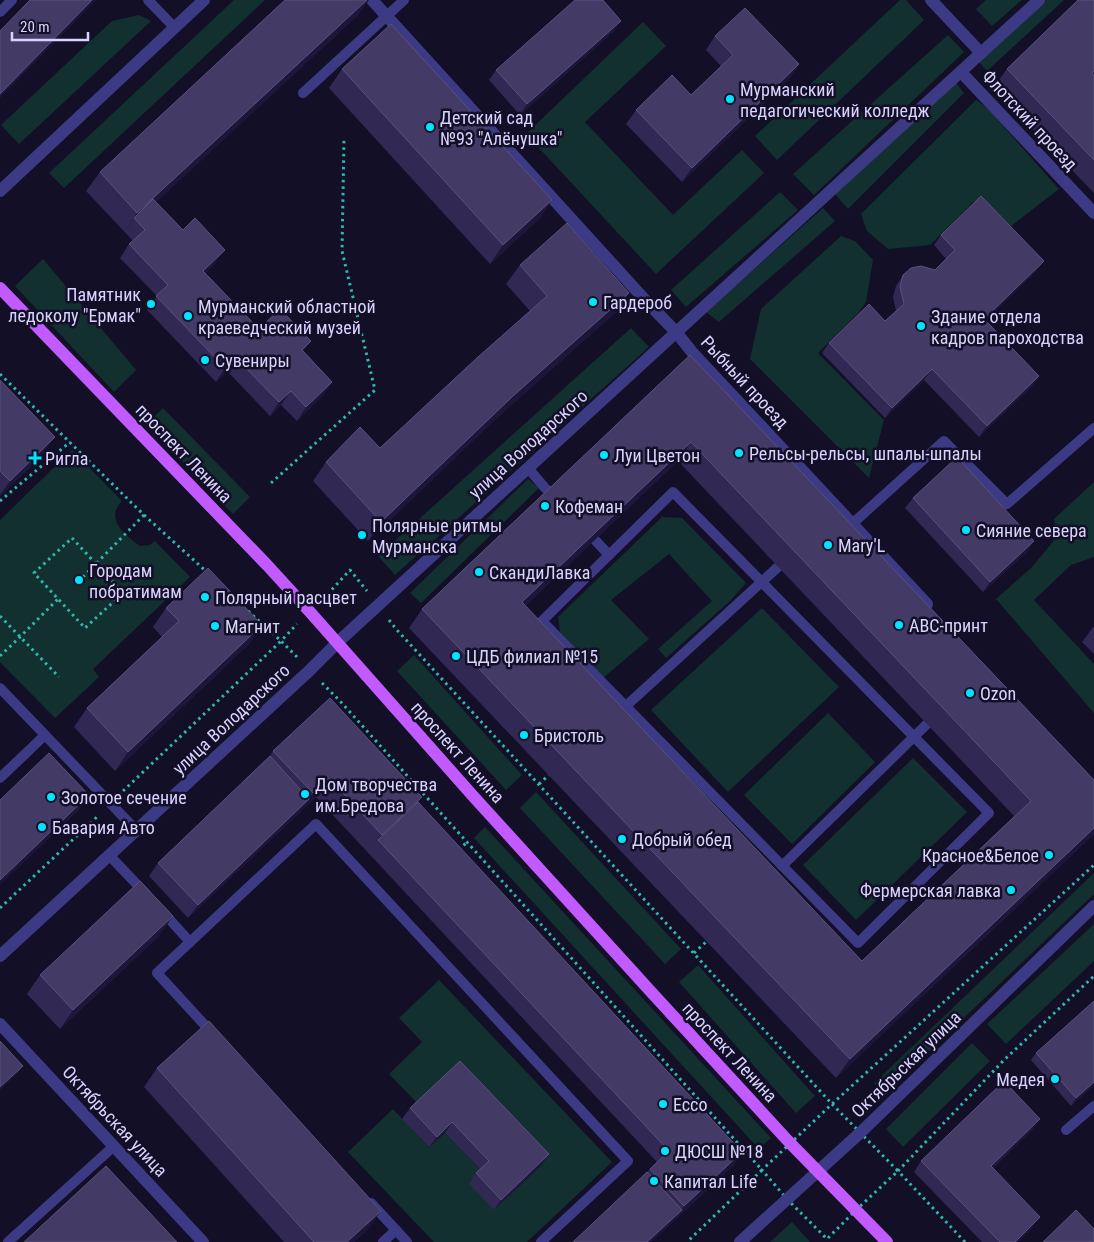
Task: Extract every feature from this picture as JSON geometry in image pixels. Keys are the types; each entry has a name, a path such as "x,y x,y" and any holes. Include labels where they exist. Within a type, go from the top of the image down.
{"main road":[{"name":"проспект Ленина","path":"0,288 267,565 646,987 790,1143 887,1242"}],"street":[{"path":"0,191 204,0"},
{"name":"Рыбный проезд","path":"372,0 676,332 837,512 852,524 938,616"},
{"name":"Флотский проезд","path":"930,0 981,54"},
{"name":"улица Володарского","path":"0,956 378,605 1039,0"},
{"name":"Флотский проезд","path":"961,72 1094,214"},
{"name":"Октябрьская улица","path":"740,1242 819,1172 1094,906"},
{"name":"Октябрьская улица","path":"0,1024 203,1242"}],"lane":[{"path":"0,12 12,0"},
{"path":"148,0 174,27"},
{"path":"303,93 404,0"},
{"path":"852,524 944,440 1007,504 1094,428"},
{"path":"528,468 551,493"},
{"path":"674,492 989,813 858,943 542,621 609,555 674,492"},
{"path":"594,540 609,555"},
{"path":"626,706 778,567"},
{"path":"0,688 136,830"},
{"path":"782,866 927,724"},
{"path":"0,778 45,735"},
{"path":"223,1044 157,973 316,824 628,1161 540,1242"},
{"path":"109,855 190,942"},
{"path":"1066,1130 1094,1106"},
{"path":"8,1242 114,1146"},
{"path":"363,1194 407,1242"},
{"path":"383,1242 396,1230"}],"path":[{"path":"271,483 375,390 342,251 344,137"},
{"path":"0,374 144,515 209,574"},
{"path":"0,501 70,442"},
{"path":"82,578 144,515"},
{"path":"72,538 96,564 123,593 85,628 34,573 72,538"},
{"path":"0,908 281,641 350,570 397,630 832,1104 1094,865"},
{"path":"0,656 58,599"},
{"path":"245,607 340,701 762,1170 687,1242"},
{"path":"0,616 59,677"},
{"path":"539,784 549,775"},
{"path":"455,854 467,842"},
{"path":"694,953 707,941"},
{"path":"965,1242 898,1170 1004,1060 1094,976"},
{"path":"620,1023 625,1018"},
{"path":"827,1238 830,1242"}],"green space":[{"path":"234,0 265,0 64,188 49,173"},
{"path":"900,0 906,0 924,20 777,160 755,136"},
{"path":"986,0 1022,0 992,26 976,9"},
{"path":"1046,0 1064,0 987,71 978,61"},
{"path":"139,15 151,21 19,144 1,125 112,21"},
{"path":"643,22 666,46 585,122 673,215 742,150 764,173 656,274 526,134"},
{"path":"948,35 964,52 814,195 793,174"},
{"path":"954,80 964,93 848,209 835,194"},
{"path":"976,100 987,108 1059,189 1010,227 974,201 930,245 888,249 867,231 861,214"},
{"path":"780,192 798,210 686,307 671,290"},
{"path":"823,208 835,221 719,322 706,312"},
{"path":"841,236 855,241 873,260 866,302 859,312 818,353 884,420 869,478 750,359 761,309"},
{"path":"43,259 136,370 114,392 15,286"},
{"path":"631,328 649,347 395,575 378,556"},
{"path":"163,408 250,497 233,514 147,424"},
{"path":"72,450 122,501 118,505 115,514 121,530 140,546 150,545 155,541 190,577 93,669 99,677 55,718 0,662 0,520"},
{"path":"528,479 539,488 421,603 410,593"},
{"path":"1094,482 1094,557 1071,565 1034,600 1094,664 1094,713 996,599 1031,568 1057,537 1054,519"},
{"path":"662,517 682,518 746,583 730,601 666,658 658,649 712,601 669,554 611,600 649,639 603,678 560,632 558,617"},
{"path":"762,608 839,687 728,792 651,710"},
{"path":"414,655 522,775 506,790 397,671"},
{"path":"828,713 875,762 792,844 744,795"},
{"path":"913,758 967,812 856,920 803,865"},
{"path":"536,792 681,949 665,964 520,808"},
{"path":"485,827 771,1138 759,1149 474,838"},
{"path":"1094,873 1094,894 884,1094 874,1083"},
{"path":"1094,924 1094,961 1006,1044 987,1024"},
{"path":"698,965 815,1096 796,1113 679,982"},
{"path":"439,980 612,1162 527,1242 434,1242 348,1152 393,1109 429,1147 445,1133 482,1171 542,1165 418,1104 389,1074 422,1042 399,1018"},
{"path":"972,1043 990,1061 903,1147 886,1129"},
{"path":"792,1222 810,1242 770,1242"}],"building":[{"path":"30,0 92,0 0,94 0,31"},
{"path":"285,0 367,0 137,213 100,172"},
{"path":"575,0 603,0 621,21 527,104 496,70"},
{"path":"1078,0 1094,0 1094,71 1092,73 1094,76 1094,160 1007,69"},
{"name":"Мурманский педагогический колледж","path":"745,8 799,64 692,168 636,110 672,75 691,95 733,55 715,36"},
{"path":"391,24 552,200 503,245 342,69"},
{"path":"981,196 1044,261 984,319 1039,376 987,426 932,369 892,408 829,343 869,304 885,321 904,304 900,287 903,275 911,268 921,266 935,270 955,250 941,235"},
{"name":"Мурманский областной краеведческий музей","path":"153,199 183,230 195,218 225,250 203,271 259,329 280,309 311,341 302,350 332,382 306,407 291,391 279,402 236,358 225,368 156,296 168,285 129,244 145,230 134,218"},
{"path":"567,223 629,293 513,396 381,522 326,462 360,427 380,448 547,296 520,265"},
{"path":"690,355 1094,780 1094,828 850,1059 422,609","holes":["691,442 1031,801 862,961 522,602"]},
{"path":"0,380 55,437 10,481 0,471"},
{"name":"Сияние севера","path":"957,457 1034,541 990,582 913,498"},
{"path":"208,568 262,625 128,752 87,708 179,621 166,608"},
{"path":"330,698 422,797 382,835 329,778 313,793 273,751"},
{"path":"49,753 89,795 0,880 0,800"},
{"path":"270,756 309,799 198,905 158,863"},
{"path":"418,802 742,1152 684,1206 650,1169 669,1151 378,840"},
{"path":"140,881 173,916 73,1010 40,975"},
{"path":"1094,1001 1094,1082 1076,1098 1036,1053"},
{"path":"209,1021 381,1211 347,1242 314,1242 157,1068"},
{"path":"0,1041 23,1066 0,1087"},
{"path":"460,1061 549,1154 501,1200 476,1173 489,1161 452,1122 437,1137 410,1108"},
{"path":"1004,1081 1040,1119 991,1166 1040,1217 1015,1242 1000,1242 921,1161"},
{"path":"106,1166 177,1242 24,1242"},
{"path":"647,1172 682,1210 647,1242 573,1242"},
{"path":"1076,1210 1094,1229 1094,1242 1043,1242"}],"place":[{"name":"Мурманский педагогический колледж","path":"730,99"},
{"name":"Детский сад №93 \"Алёнушка\"","path":"430,127"},
{"name":"Гардероб","path":"593,302"},
{"name":"Памятник ледоколу \"Ермак\"","path":"151,304"},
{"name":"Мурманский областной краеведческий музей","path":"188,316"},
{"name":"Здание отдела кадров пароходства","path":"921,326"},
{"name":"Сувениры","path":"205,360"},
{"name":"Рельсы-рельсы, шпалы-шпалы","path":"739,453"},
{"name":"Луи Цветон","path":"604,455"},
{"name":"Ригла","path":"35,458"},
{"name":"Кофеман","path":"545,506"},
{"name":"Сияние севера","path":"966,530"},
{"name":"Полярные ритмы Мурманска","path":"362,535"},
{"name":"Mary'L","path":"828,545"},
{"name":"СкандиЛавка","path":"479,572"},
{"name":"Городам побратимам","path":"79,580"},
{"name":"Полярный расцвет","path":"205,597"},
{"name":"АВС-принт","path":"899,625"},
{"name":"Магнит","path":"215,626"},
{"name":"ЦДБ филиал №15","path":"456,656"},
{"name":"Ozon","path":"970,693"},
{"name":"Бристоль","path":"524,735"},
{"name":"Дом творчества им.Бредова","path":"305,794"},
{"name":"Золотое сечение","path":"51,797"},
{"name":"Бавария Авто","path":"42,827"},
{"name":"Добрый обед","path":"622,839"},
{"name":"Красное&Белое","path":"1049,855"},
{"name":"Фермерская лавка","path":"1011,890"},
{"name":"Медея","path":"1055,1079"},
{"name":"Ecco","path":"663,1104"},
{"name":"ДЮСШ №18","path":"665,1151"},
{"name":"Капитал Life","path":"654,1181"}]}
